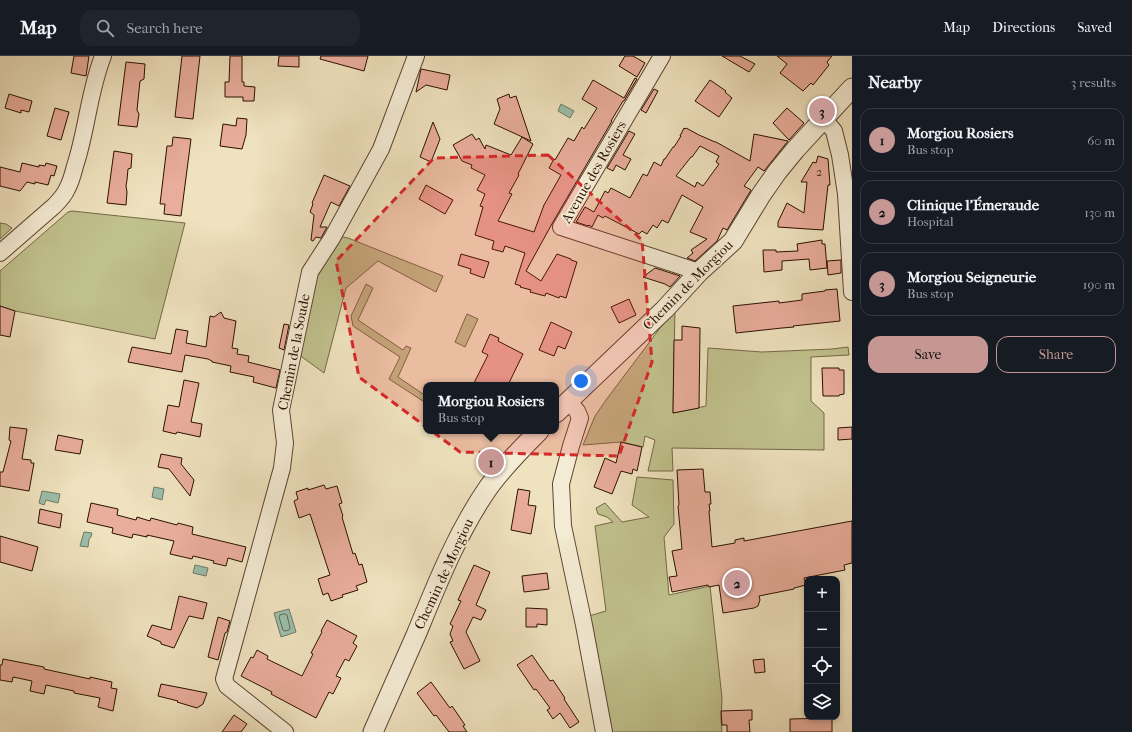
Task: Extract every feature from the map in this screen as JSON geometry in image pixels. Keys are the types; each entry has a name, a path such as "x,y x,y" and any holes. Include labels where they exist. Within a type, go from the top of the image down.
{"street":[{"path":"0,253 54,206 67,190 84,133 97,71 103,56"},
{"name":"Chemin de la Soude","path":"285,732 227,686 224,679 282,468 285,443 281,410 310,272 332,238 381,149 416,56"},
{"name":"Avenue des Rosiers","path":"662,56 561,227 699,272"},
{"name":"Chemin de Morgiou","path":"562,407 665,309 699,272 733,242 776,172 852,88"},
{"path":"824,119 834,131 840,155 846,194 852,284"},
{"path":"562,407 577,411 580,418 561,484 563,526 584,625 604,732"},
{"name":"Chemin de Morgiou","path":"373,732 442,571 467,522 488,487 512,458 536,434"}],"highlighted area":[{"path":"548,155 642,240 652,362 619,456 460,452 359,377 336,261 434,158"}],"shaded area":[{"path":"72,211 185,223 155,339 15,311 0,306 0,271 68,212"},
{"path":"0,223 6,224 12,228 0,239"},
{"path":"339,236 348,238 443,276 436,292 378,261 346,288 324,373 298,354 315,275"},
{"path":"366,284 373,288 358,320 403,350 406,346 411,348 398,377 423,394 423,401 389,379 400,357 353,326 351,316"},
{"path":"675,308 673,413 706,406 708,348 762,352 848,347 849,355 811,357 811,401 824,413 824,450 672,448 673,471 648,471 655,440 645,436 643,447 621,442 583,445 595,416"},
{"path":"467,314 478,319 465,347 455,342"},
{"path":"637,477 673,480 674,524 664,537 669,595 710,586 722,698 722,732 609,732 589,616 606,611 595,526 613,522 607,517 598,514 596,508 605,503 622,522 649,517 632,505"}],"water":[{"path":"561,104 574,111 570,118 558,111"},
{"path":"154,487 164,489 162,500 152,497"},
{"path":"42,491 60,494 58,503 46,500 44,505 39,503"},
{"path":"84,532 92,533 89,539 88,547 80,546"},
{"path":"195,565 208,568 206,576 193,573"},
{"path":"289,609 296,632 281,637 274,613"}],"building":[{"path":"74,56 89,56 86,76 71,73"},
{"path":"182,56 200,56 193,119 175,117"},
{"path":"230,56 242,56 242,82 244,82 244,86 255,87 254,101 243,101 243,97 225,97 225,82 229,82"},
{"path":"279,56 299,56 299,67 278,66"},
{"path":"321,56 368,56 364,71 320,59"},
{"path":"625,56 633,56 645,63 637,77 619,66"},
{"path":"722,56 740,56 755,64 749,72"},
{"path":"777,56 832,56 827,62 829,65 813,85 811,83 803,91 780,73 787,64"},
{"path":"126,62 145,64 144,79 140,81 137,127 118,125"},
{"path":"421,69 450,75 447,90 426,85 416,92"},
{"path":"635,78 637,79 611,121 526,271 541,281 557,254 577,262 566,298 560,296 559,298 546,293 545,296 530,292 531,290 520,287 521,286 515,284 525,253 505,246 503,252 492,249 494,241 475,235 483,207 480,206 485,194 477,190 485,175 471,168 472,165 462,161 453,145 472,134 476,140 479,138 485,149 486,145 511,155 522,137 533,144 509,193 512,194 498,221 534,232 544,205 561,175 549,168 568,138 574,141 582,127 584,129 597,108 582,99 593,80 624,98"},
{"path":"710,80 726,91 725,92 732,98 719,117 695,101"},
{"path":"654,89 658,91 646,113 641,110"},
{"path":"9,94 32,101 29,112 21,110 21,113 5,108"},
{"path":"509,94 510,98 516,96 531,141 494,124 500,109 497,99"},
{"path":"55,108 69,112 61,140 47,136"},
{"path":"787,108 804,123 789,140 773,123"},
{"path":"237,118 247,119 246,135 242,149 220,146 223,124 236,126"},
{"path":"433,122 440,139 431,162 420,157"},
{"path":"684,128 686,128 716,142 750,161 754,134 788,141 764,171 758,167 744,186 751,190 727,230 723,228 717,241 695,261 687,258 693,253 691,250 707,239 690,232 703,207 682,195 668,223 662,220 657,228 653,225 647,234 642,231 639,234 605,216 603,218 598,215 592,227 576,222 585,207 594,212 605,191 608,193 611,188 630,198 643,174 647,176 654,162 661,166 664,159 674,147","holes":["700,146 719,156 716,162 719,164 703,186 697,182 695,187 676,176"]},
{"path":"629,131 635,134 623,155 631,159 625,170 616,165 613,171 607,168"},
{"path":"173,137 191,139 181,216 164,214 165,204 160,204 167,146 172,146"},
{"path":"114,151 132,154 131,168 128,169 126,186 126,205 107,203"},
{"path":"818,156 828,159 830,185 828,185 823,230 778,227 778,222 787,203 804,213 807,182 801,182 813,162 816,163"},
{"path":"22,163 39,167 39,165 45,166 46,163 57,166 54,176 51,175 48,185 27,182 20,191 0,186 0,167 20,172"},
{"path":"324,175 350,186 339,206 331,202 320,227 327,227 321,238 316,237 313,241 311,240 314,215 310,212 312,203"},
{"path":"426,185 453,200 445,214 419,199"},
{"path":"822,240 822,244 825,244 827,268 810,270 809,259 782,261 782,270 764,272 763,250 776,250 776,252 798,251 797,244"},
{"path":"461,254 489,262 484,278 470,273 471,269 458,265"},
{"path":"841,260 841,273 828,275 827,261"},
{"path":"655,268 680,276 670,287 643,277"},
{"path":"837,289 840,321 736,333 733,306 802,300 802,294"},
{"path":"629,299 636,315 619,323 611,307"},
{"path":"0,306 15,311 10,337 0,335"},
{"path":"221,312 224,318 236,321 232,348 238,349 237,354 249,356 248,362 280,370 276,388 253,382 254,377 230,372 231,366 212,362 208,359 185,355 182,372 128,362 132,347 171,354 176,329 188,331 186,343 206,347 210,316 214,317"},
{"path":"551,322 572,332 565,349 558,346 554,356 539,350"},
{"path":"284,324 289,325 284,350 279,348"},
{"path":"682,326 700,328 699,408 673,413 674,340 682,340"},
{"path":"490,334 499,338 498,341 523,354 509,382 474,382 488,355 482,352"},
{"path":"822,368 839,368 839,370 844,370 844,394 839,396 823,396"},
{"path":"184,380 199,383 191,422 202,424 200,437 177,432 176,434 163,431 168,405 179,407"},
{"path":"10,427 27,429 22,459 31,460 31,463 34,463 29,491 0,486 0,472 3,472 11,441 9,440"},
{"path":"852,427 852,439 838,440 838,428"},
{"path":"58,435 83,440 80,454 55,450"},
{"path":"621,442 642,447 637,471 633,469 632,474 621,471 612,494 594,487 605,458 616,463"},
{"path":"161,454 182,458 181,464 194,480 190,496 169,469 158,467"},
{"path":"703,469 705,492 710,492 711,504 709,504 709,511 712,547 735,543 735,540 744,538 744,541 852,521 852,563 844,565 845,570 814,576 804,576 804,586 759,596 760,600 758,606 754,608 723,613 719,585 709,587 708,585 672,592 669,577 677,576 672,551 682,549 678,506 677,470"},
{"path":"324,485 326,489 337,486 342,503 339,504 342,517 353,554 355,553 359,565 362,564 367,582 356,586 358,590 342,595 343,597 331,601 328,593 323,595 318,579 330,575 310,514 299,518 294,501 298,499 296,492"},
{"path":"518,489 530,491 528,505 536,506 531,534 511,530"},
{"path":"91,503 118,509 117,515 136,520 137,517 150,521 151,518 177,525 178,523 193,527 192,534 246,547 242,562 228,558 226,566 213,563 214,561 193,556 192,559 170,554 174,541 147,535 147,537 133,534 132,538 112,533 113,528 87,522"},
{"path":"40,509 62,514 60,528 38,523"},
{"path":"0,536 38,547 32,571 0,562"},
{"path":"474,565 490,572 476,605 486,610 481,620 473,617 466,632 480,661 464,669 450,642 453,641 450,634 453,626 450,624 461,601 458,600"},
{"path":"547,573 549,589 524,592 522,576"},
{"path":"179,596 207,603 203,619 189,616 174,648 161,644 161,642 147,636 152,625 171,630"},
{"path":"526,608 547,609 547,625 537,624 537,627 526,627"},
{"path":"218,617 230,621 227,632 225,633 218,660 208,657"},
{"path":"327,620 357,636 353,643 357,646 349,661 345,659 336,676 341,678 333,694 329,692 316,718 241,676 251,657 253,658 257,650 268,656 267,659 302,676"},
{"path":"532,655 550,681 553,680 579,722 570,728 560,713 553,719 547,710 550,708 536,689 534,690 517,665"},
{"path":"3,659 44,667 44,669 90,679 90,677 112,682 111,688 117,689 113,711 98,707 100,698 74,693 74,691 46,685 44,694 30,691 32,681 13,677 12,682 0,680 0,665 2,665"},
{"path":"764,659 765,672 755,673 753,660"},
{"path":"431,682 450,708 452,706 465,725 463,726 467,732 449,732 436,715 434,716 417,693"},
{"path":"161,684 207,693 203,704 197,708 158,696"},
{"path":"752,710 752,720 749,720 750,732 727,732 727,725 722,725 721,711"},
{"path":"234,715 247,724 241,732 222,732"},
{"path":"790,719 832,720 832,732 790,732"}],"place":[{"name":"Morgiou Seigneurie","path":"822,111"},
{"name":"Morgiou Rosiers","path":"491,462"},
{"name":"Clinique l'Émeraude","path":"737,583"}]}
